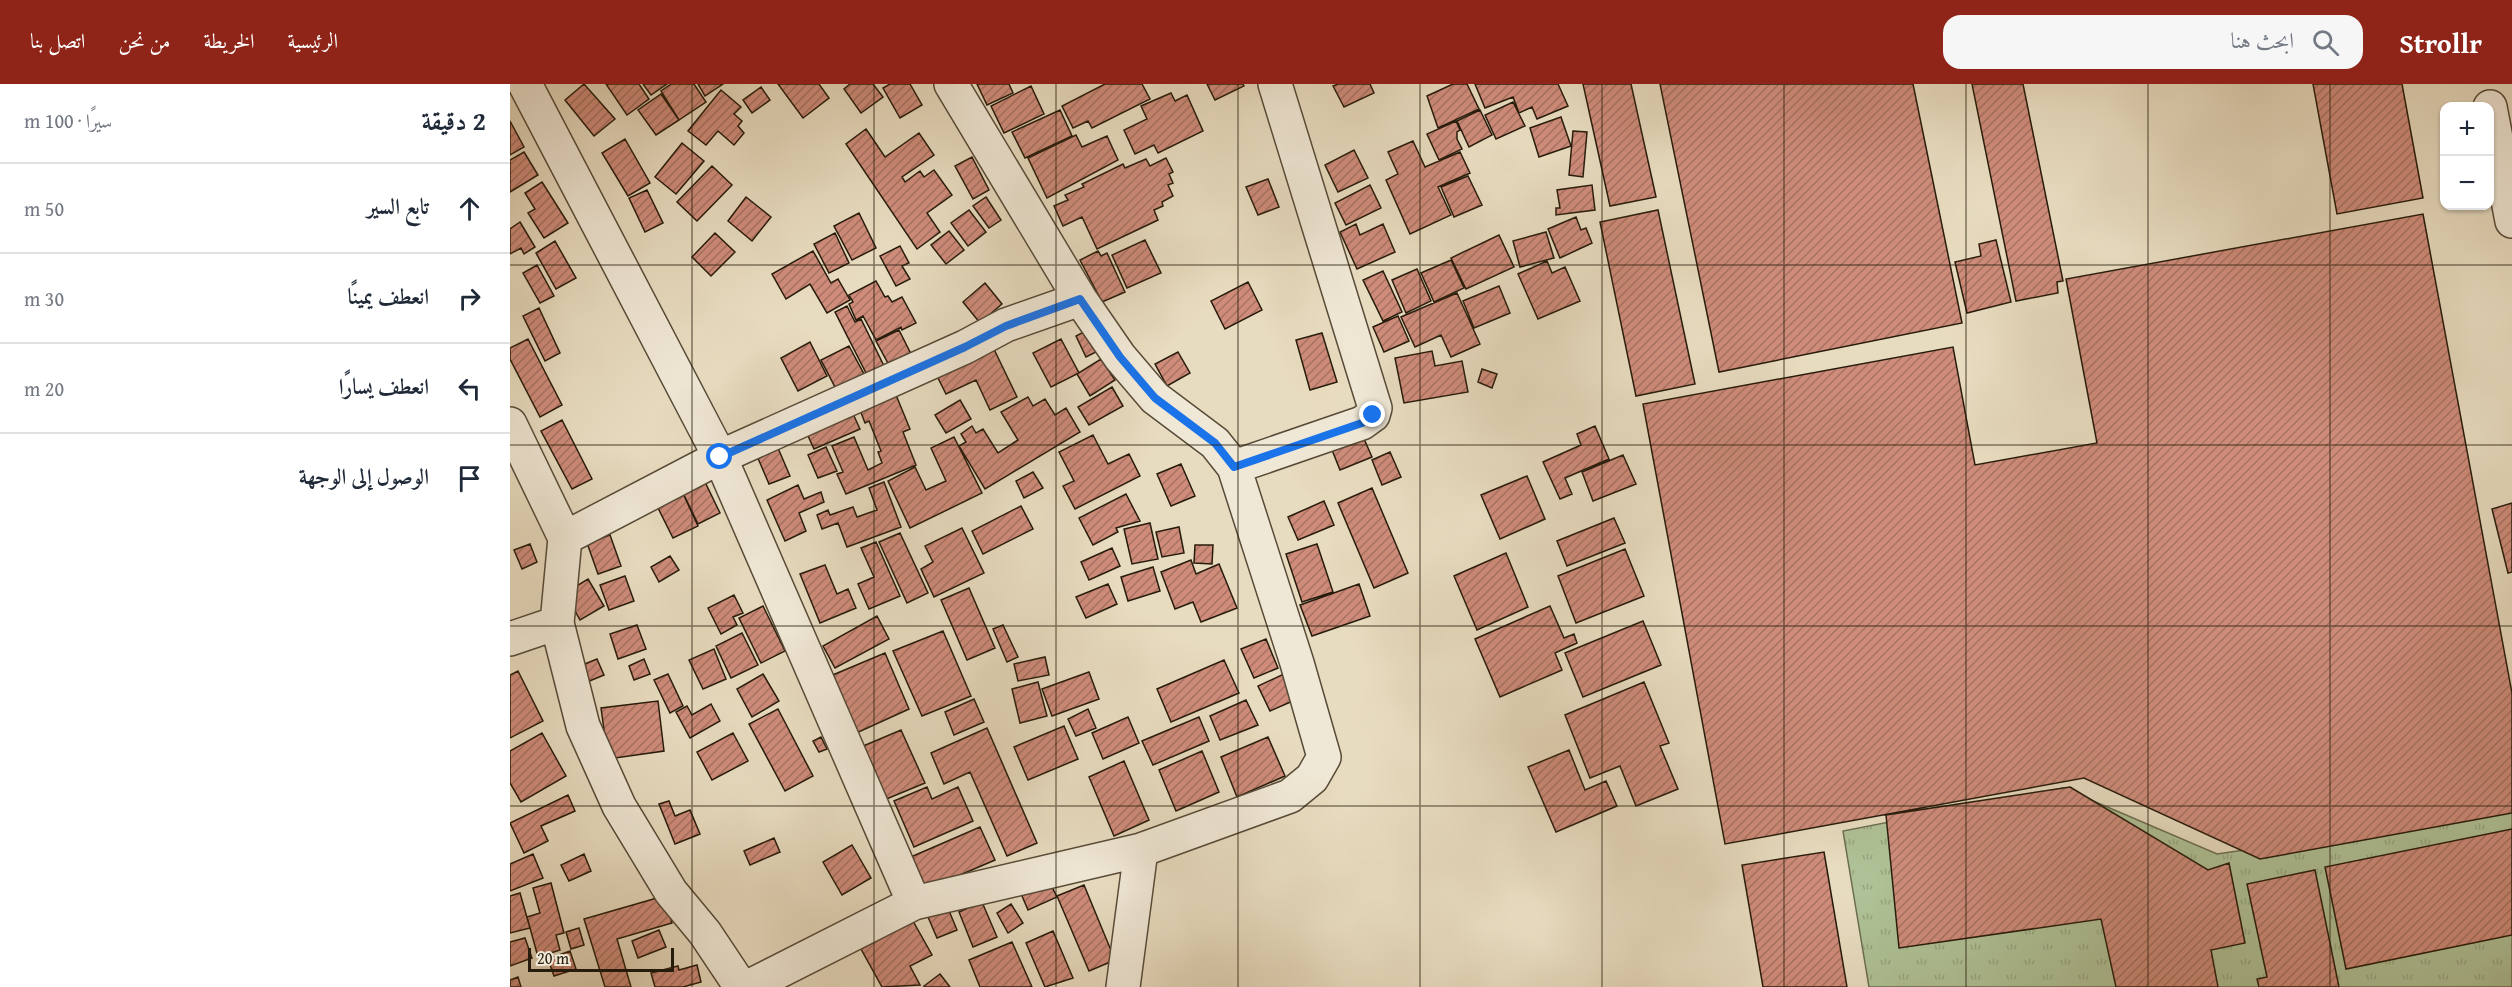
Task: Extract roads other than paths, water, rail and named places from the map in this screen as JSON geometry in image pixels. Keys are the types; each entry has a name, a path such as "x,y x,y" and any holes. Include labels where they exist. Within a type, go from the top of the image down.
{"street":[{"path":"525,84 720,457 914,903"},
{"path":"748,987 914,903 1140,850 1290,796 1312,778 1324,757 1280,608 1234,467 1215,443 1155,398 1120,357 1080,299 951,84"},
{"path":"1234,467 1362,423 1373,415 1375,408 1275,84"},
{"path":"2485,84 2488,102"},
{"path":"2494,132 2512,221"},
{"path":"565,538 720,457 965,347 1006,326 1080,299"},
{"path":"510,424 565,538 557,623 583,726 619,806 671,892 705,933 741,987"},
{"path":"510,639 557,623"},
{"path":"1123,987 1140,850"}]}
